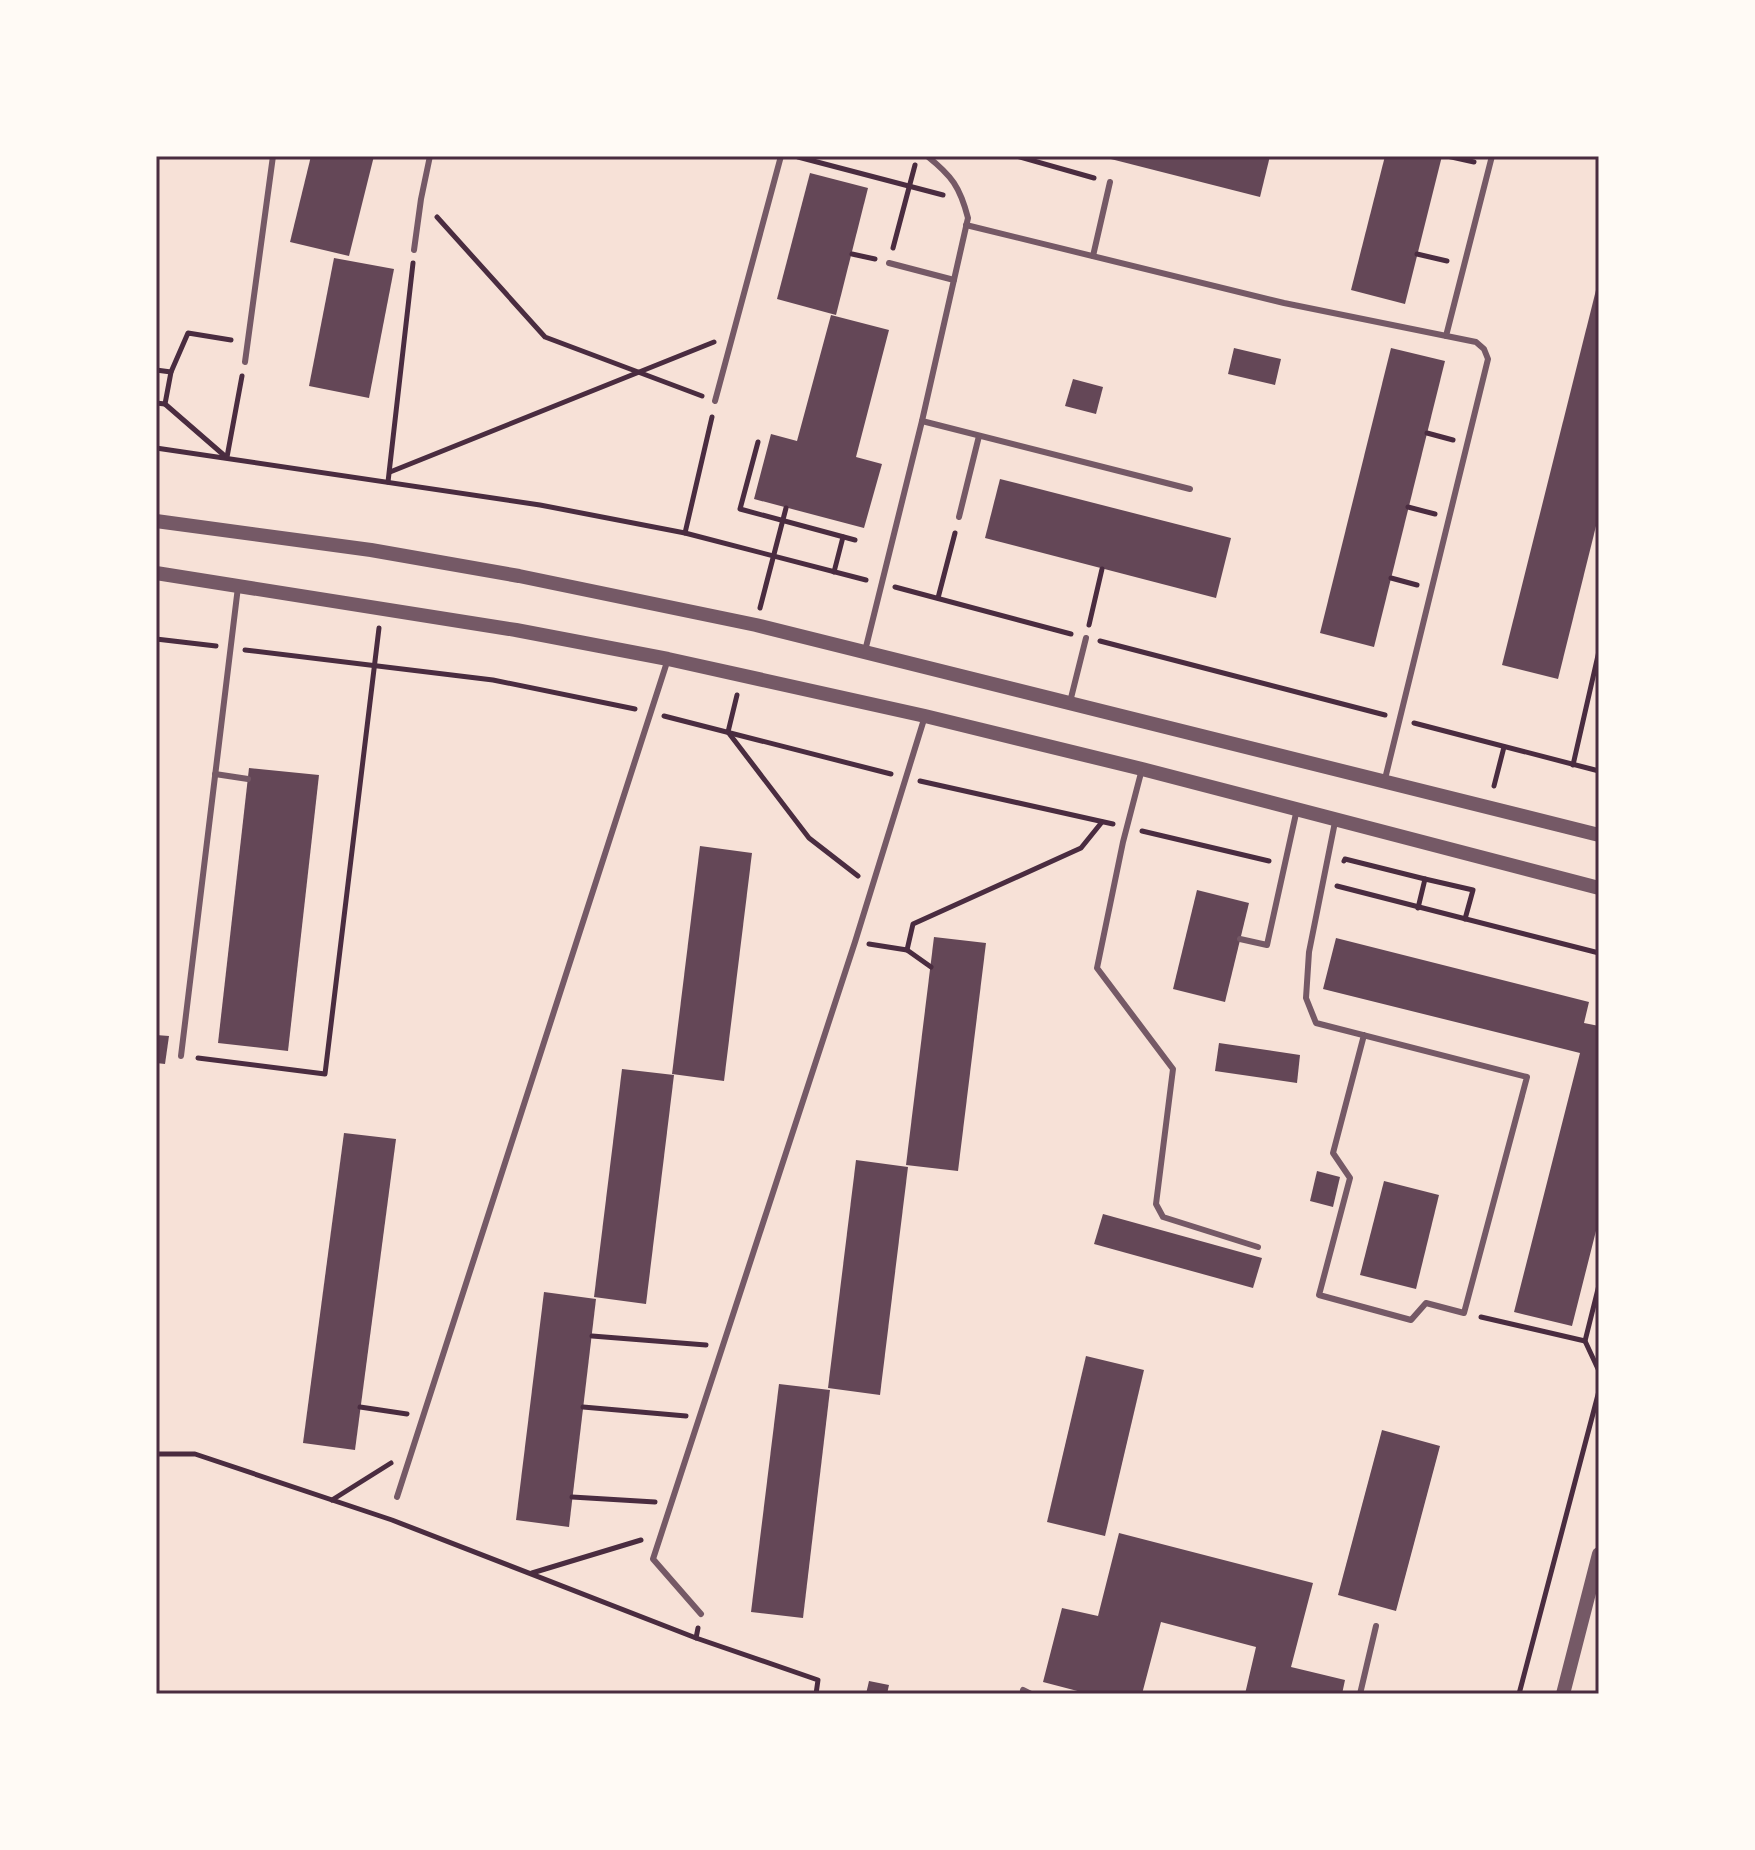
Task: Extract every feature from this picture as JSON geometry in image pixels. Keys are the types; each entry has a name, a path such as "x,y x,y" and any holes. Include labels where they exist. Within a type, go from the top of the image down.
{"street":[{"path":"156,521 371,550 519,576 756,625 1599,835"},
{"path":"156,573 516,630 668,659 925,716 1142,769 1599,888"},
{"path":"1563,1694 1599,1554"}],"lane":[{"path":"245,362 273,156"},
{"path":"414,250 430,156"},
{"path":"715,401 781,156"},
{"path":"865,651 968,218 949,173 927,156"},
{"path":"1446,336 1492,156"},
{"path":"1093,256 1110,182"},
{"path":"966,225 1284,303 1476,342 1484,349 1488,359 1384,783"},
{"path":"889,263 954,280"},
{"path":"922,421 1190,489"},
{"path":"959,517 979,436"},
{"path":"181,1056 238,585"},
{"path":"1070,702 1086,638"},
{"path":"397,1497 668,659"},
{"path":"701,1614 653,1559 873,887 925,716"},
{"path":"1142,769 1097,968 1173,1069 1156,1204 1163,1217 1258,1247"},
{"path":"215,774 248,779"},
{"path":"1240,939 1267,945 1297,809"},
{"path":"1336,818 1309,952 1306,998 1316,1023 1364,1035 1527,1077 1464,1313 1426,1303 1411,1320 1319,1295 1350,1178 1333,1153 1364,1035"},
{"path":"1360,1694 1376,1626"},
{"path":"1023,1690 1031,1694"}],"path":[{"path":"793,156 963,200"},
{"path":"852,254 889,263 918,156"},
{"path":"1016,156 1110,182"},
{"path":"1447,156 1489,166"},
{"path":"421,199 545,337 715,401 685,533"},
{"path":"388,482 414,250"},
{"path":"1417,254 1464,265"},
{"path":"165,404 171,372 188,333 242,342"},
{"path":"390,472 733,335"},
{"path":"227,458 245,362"},
{"path":"156,370 171,372"},
{"path":"156,403 165,404 227,458"},
{"path":"1427,433 1467,443"},
{"path":"758,442 740,509 855,540"},
{"path":"156,448 540,505 685,533 1599,771"},
{"path":"1408,507 1449,517"},
{"path":"938,598 959,517"},
{"path":"834,572 843,537"},
{"path":"1086,638 1102,569"},
{"path":"1391,578 1431,588"},
{"path":"181,1056 325,1074 382,610"},
{"path":"156,639 493,680 652,713 907,778 1285,865"},
{"path":"1573,765 1599,651"},
{"path":"728,732 809,838 873,887"},
{"path":"1494,786 1504,747"},
{"path":"907,950 913,924 1081,848 1102,822"},
{"path":"1345,859 1473,890 1465,919"},
{"path":"1323,875 1339,888 1599,953"},
{"path":"1418,908 1425,879"},
{"path":"855,942 907,950 931,967"},
{"path":"1599,1288 1585,1341 1599,1371"},
{"path":"1464,1313 1585,1341"},
{"path":"592,1336 723,1347"},
{"path":"1519,1694 1599,1391"},
{"path":"360,1407 423,1418"},
{"path":"583,1407 700,1417"},
{"path":"156,1454 195,1454 392,1520 696,1638 818,1680 816,1694"},
{"path":"332,1500 398,1458"},
{"path":"572,1497 672,1503"},
{"path":"531,1574 662,1534"},
{"path":"696,1638 701,1614"}],"building":[{"path":"311,156 374,156 349,256 290,242"},
{"path":"1099,156 1270,156 1260,197"},
{"path":"1385,156 1442,156 1405,304 1351,290"},
{"path":"810,173 868,188 836,315 777,299"},
{"path":"334,258 394,269 369,398 309,386"},
{"path":"1598,282 1599,514 1558,679 1502,665"},
{"path":"831,315 889,330 856,457 882,464 864,528 754,499 771,434 797,441"},
{"path":"1234,348 1281,359 1275,385 1228,374"},
{"path":"1391,348 1445,361 1374,647 1320,633"},
{"path":"1073,379 1103,387 1096,414 1065,406"},
{"path":"1000,479 1231,538 1216,598 985,538"},
{"path":"249,768 319,775 288,1051 218,1043"},
{"path":"700,846 752,853 724,1081 672,1074"},
{"path":"1197,890 1249,903 1225,1002 1173,989"},
{"path":"934,937 986,943 958,1171 906,1165"},
{"path":"1336,938 1589,1002 1584,1023 1599,1026 1599,1219 1572,1326 1514,1312 1580,1053 1323,989"},
{"path":"156,1035 169,1036 165,1064 156,1063"},
{"path":"1219,1043 1300,1055 1297,1083 1215,1071"},
{"path":"622,1069 674,1075 646,1304 594,1297"},
{"path":"344,1133 396,1139 355,1450 303,1443"},
{"path":"856,1160 908,1167 880,1395 828,1388"},
{"path":"1317,1171 1340,1177 1333,1207 1310,1201"},
{"path":"1384,1181 1439,1195 1416,1289 1360,1275"},
{"path":"1103,1214 1262,1258 1253,1288 1094,1244"},
{"path":"544,1292 596,1299 569,1527 516,1520"},
{"path":"1086,1356 1144,1370 1105,1536 1047,1522"},
{"path":"779,1384 830,1390 803,1618 751,1612"},
{"path":"1382,1430 1440,1446 1396,1611 1338,1595"},
{"path":"1119,1533 1313,1583 1291,1667 1345,1680 1342,1694 1245,1694 1256,1647 1161,1622 1142,1694 1089,1694 1043,1682 1062,1608 1098,1616"},
{"path":"869,1681 889,1685 887,1694 866,1694"}]}
